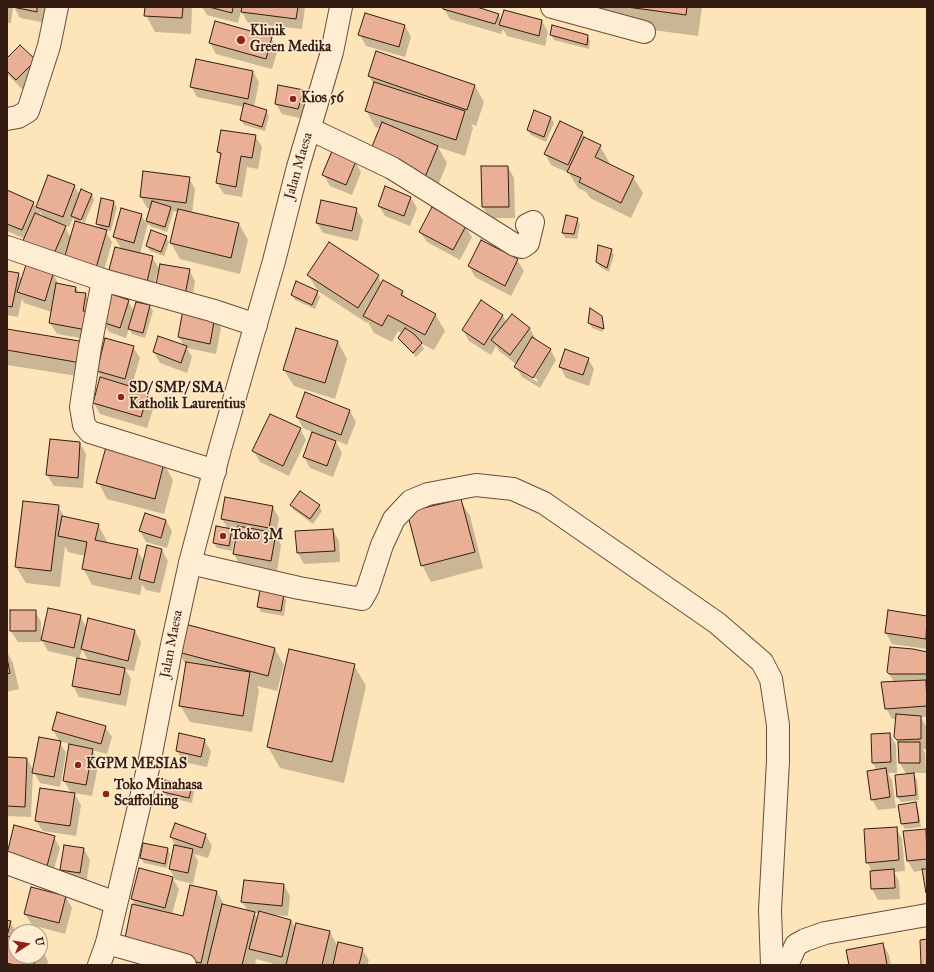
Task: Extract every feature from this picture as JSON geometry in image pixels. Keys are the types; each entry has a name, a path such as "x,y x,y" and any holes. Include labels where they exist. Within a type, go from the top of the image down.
{"street":[{"path":"7,119 18,117 28,111 49,46 57,7"},
{"name":"Jalan Maesa","path":"99,965 107,943 149,764 173,637 190,563 332,52 341,7"},
{"path":"552,7 644,32"},
{"path":"310,129 392,168 516,245 522,247 528,243 533,222 527,225"},
{"path":"7,247 103,280 211,310 256,325"},
{"path":"103,280 84,385 82,407 84,425 90,432 215,471"},
{"path":"190,563 299,588 362,599 368,588 382,545 394,519 411,501 428,494 476,485 513,489 544,503 717,623 762,662 771,679 778,725 775,837 770,910 772,965"},
{"path":"7,863 116,903"},
{"path":"787,965 796,945 805,940 825,933 927,915"},
{"path":"107,943 185,965"}],"building":[{"path":"13,7 37,7 37,12"},
{"path":"145,7 183,7 182,18 144,16"},
{"path":"209,7 233,7 232,13"},
{"path":"242,7 298,7 296,19 241,12"},
{"path":"443,7 477,7 499,14 495,24 443,9"},
{"path":"627,7 687,7 686,15"},
{"path":"504,10 542,20 539,36 499,25"},
{"path":"365,13 405,25 399,47 358,35"},
{"name":"Klinik Green Medika","path":"215,21 272,37 266,59 209,43"},
{"path":"552,25 588,35 587,45 550,35"},
{"path":"20,45 36,60 16,80 7,71 7,58"},
{"path":"376,51 475,85 467,110 368,76"},
{"path":"196,59 253,71 248,99 190,87"},
{"path":"374,82 465,111 456,140 365,111"},
{"path":"278,85 304,90 298,109 275,104"},
{"path":"244,103 267,110 262,127 240,120"},
{"path":"534,110 551,117 544,137 527,130"},
{"path":"560,121 583,132 568,165 544,154"},
{"path":"382,122 438,146 425,177 369,154"},
{"path":"221,130 256,135 252,158 241,156 236,187 216,183 221,153 217,152"},
{"path":"584,137 601,145 595,157 634,176 621,203 579,182 581,178 567,172"},
{"path":"332,151 356,161 346,185 322,175"},
{"path":"481,166 508,166 509,207 482,207"},
{"path":"143,171 190,177 186,203 140,197"},
{"path":"48,175 75,185 63,217 36,207"},
{"path":"385,186 411,197 404,216 378,206"},
{"path":"81,189 92,194 81,220 71,216"},
{"path":"7,190 34,202 22,230 7,224"},
{"path":"101,198 114,201 109,227 96,224"},
{"path":"321,200 357,208 352,231 316,223"},
{"path":"152,201 171,207 165,227 146,221"},
{"path":"432,207 466,226 453,250 419,232"},
{"path":"121,208 142,214 134,243 113,237"},
{"path":"178,209 239,223 231,258 170,243"},
{"path":"35,213 66,226 53,256 22,243"},
{"path":"566,215 578,218 574,234 562,233"},
{"path":"75,221 107,230 96,268 64,259"},
{"path":"151,230 167,236 161,252 146,246"},
{"path":"481,240 518,259 505,286 468,266"},
{"path":"329,242 379,275 358,308 307,275"},
{"path":"598,245 612,249 607,268 596,262"},
{"path":"115,247 153,256 146,286 107,277"},
{"path":"160,264 190,269 185,295 155,290"},
{"path":"26,265 53,274 45,301 17,292"},
{"path":"7,271 19,273 12,307 7,306"},
{"path":"383,280 403,291 401,295 436,314 425,335 388,315 382,326 363,316"},
{"path":"296,281 318,291 312,305 291,295"},
{"path":"56,283 76,287 75,292 86,293 83,311 95,313 92,331 49,323"},
{"path":"111,294 129,300 120,328 102,322"},
{"path":"481,300 503,315 484,345 462,330"},
{"path":"136,302 150,305 143,333 128,329"},
{"path":"590,308 602,316 604,329 588,323"},
{"path":"183,310 215,316 210,344 178,337"},
{"path":"512,314 530,328 510,355 491,340"},
{"path":"296,328 338,341 325,383 283,370"},
{"path":"405,328 414,334 422,343 413,353 398,338"},
{"path":"7,329 85,342 81,363 7,350"},
{"path":"158,336 187,346 181,363 153,352"},
{"path":"532,337 551,349 533,378 514,367"},
{"path":"105,338 134,346 125,379 97,371"},
{"path":"565,349 589,358 583,375 559,367"},
{"name":"SD/ SMP/ SMA Katholik Laurentius","path":"100,377 149,392 141,417 93,403"},
{"path":"305,392 350,410 341,435 296,417"},
{"path":"270,414 301,428 283,466 252,451"},
{"path":"312,432 336,441 327,466 303,457"},
{"path":"50,439 80,442 78,478 46,475"},
{"path":"106,447 164,463 155,499 96,483"},
{"path":"300,491 320,505 310,519 290,505"},
{"path":"225,497 273,506 269,528 221,519"},
{"path":"461,499 475,552 421,566 407,512"},
{"path":"23,501 59,505 51,571 15,567"},
{"path":"145,513 166,520 161,538 139,531"},
{"path":"62,516 99,524 95,540 138,549 131,579 82,569 87,542 58,536"},
{"name":"Toko 3M","path":"216,526 232,529 229,546 213,543"},
{"path":"238,526 276,533 271,561 233,554"},
{"path":"333,529 335,551 297,553 295,531"},
{"path":"147,545 162,549 154,583 139,579"},
{"path":"260,590 284,594 281,611 257,607"},
{"path":"48,608 81,615 74,648 41,640"},
{"path":"10,610 36,610 36,631 10,631"},
{"path":"888,610 927,616 926,639 885,633"},
{"path":"88,618 135,630 128,661 81,649"},
{"path":"185,624 275,648 268,676 178,652"},
{"path":"890,647 927,652 927,674 889,674 887,672"},
{"path":"289,649 355,664 332,762 267,747"},
{"path":"7,658 10,673 7,674"},
{"path":"77,658 125,668 120,695 72,686"},
{"path":"186,662 250,672 243,716 179,706"},
{"path":"926,680 927,706 885,709 881,682"},
{"path":"57,712 106,726 101,744 52,730"},
{"path":"896,714 921,716 921,739 897,740 894,737"},
{"path":"179,733 205,739 201,757 176,751"},
{"path":"890,733 891,762 872,763 871,734"},
{"path":"39,737 61,741 54,777 32,773"},
{"path":"898,742 920,742 920,763 899,763"},
{"name":"KGPM MESIAS","path":"69,744 93,749 86,785 63,781"},
{"path":"7,757 27,758 25,807 7,806"},
{"path":"886,768 890,797 871,800 867,771"},
{"path":"914,773 916,795 897,797 895,775"},
{"path":"165,780 192,786 189,798 163,792"},
{"path":"40,788 75,793 70,826 35,821"},
{"path":"916,802 919,822 901,824 898,805"},
{"path":"175,823 206,834 202,848 170,837"},
{"path":"14,825 55,836 47,866 7,854"},
{"path":"897,827 899,860 866,863 864,829"},
{"path":"926,829 927,859 907,861 903,831"},
{"path":"143,843 168,848 165,864 140,858"},
{"path":"64,845 84,848 80,873 60,870"},
{"path":"174,845 193,849 188,873 169,869"},
{"path":"139,868 173,877 165,908 131,899"},
{"path":"894,869 895,888 871,889 870,871"},
{"path":"922,869 927,869 927,893 926,893"},
{"path":"244,880 284,884 282,906 241,902"},
{"path":"190,885 217,891 201,963 124,943 132,904 183,916"},
{"path":"31,887 66,896 59,923 24,914"},
{"path":"222,904 255,912 242,965 207,965"},
{"path":"259,911 291,920 282,957 249,949"},
{"path":"7,920 11,921 10,924 8,924 7,936"},
{"path":"296,923 330,931 322,965 286,965"},
{"path":"7,936 8,963 7,963"},
{"path":"927,939 927,965 921,965 920,940"},
{"path":"338,942 363,948 359,965 333,965"},
{"path":"883,943 887,965 849,965 846,950"},
{"path":"11,964 34,964 34,965"}],"place":[{"name":"Klinik Green Medika","path":"241,40"},
{"name":"Kios 56","path":"293,99"},
{"name":"SD/ SMP/ SMA Katholik Laurentius","path":"121,397"},
{"name":"Toko 3M","path":"223,536"},
{"name":"KGPM MESIAS","path":"78,765"},
{"name":"Toko Minahasa Scaffolding","path":"106,794"}]}
